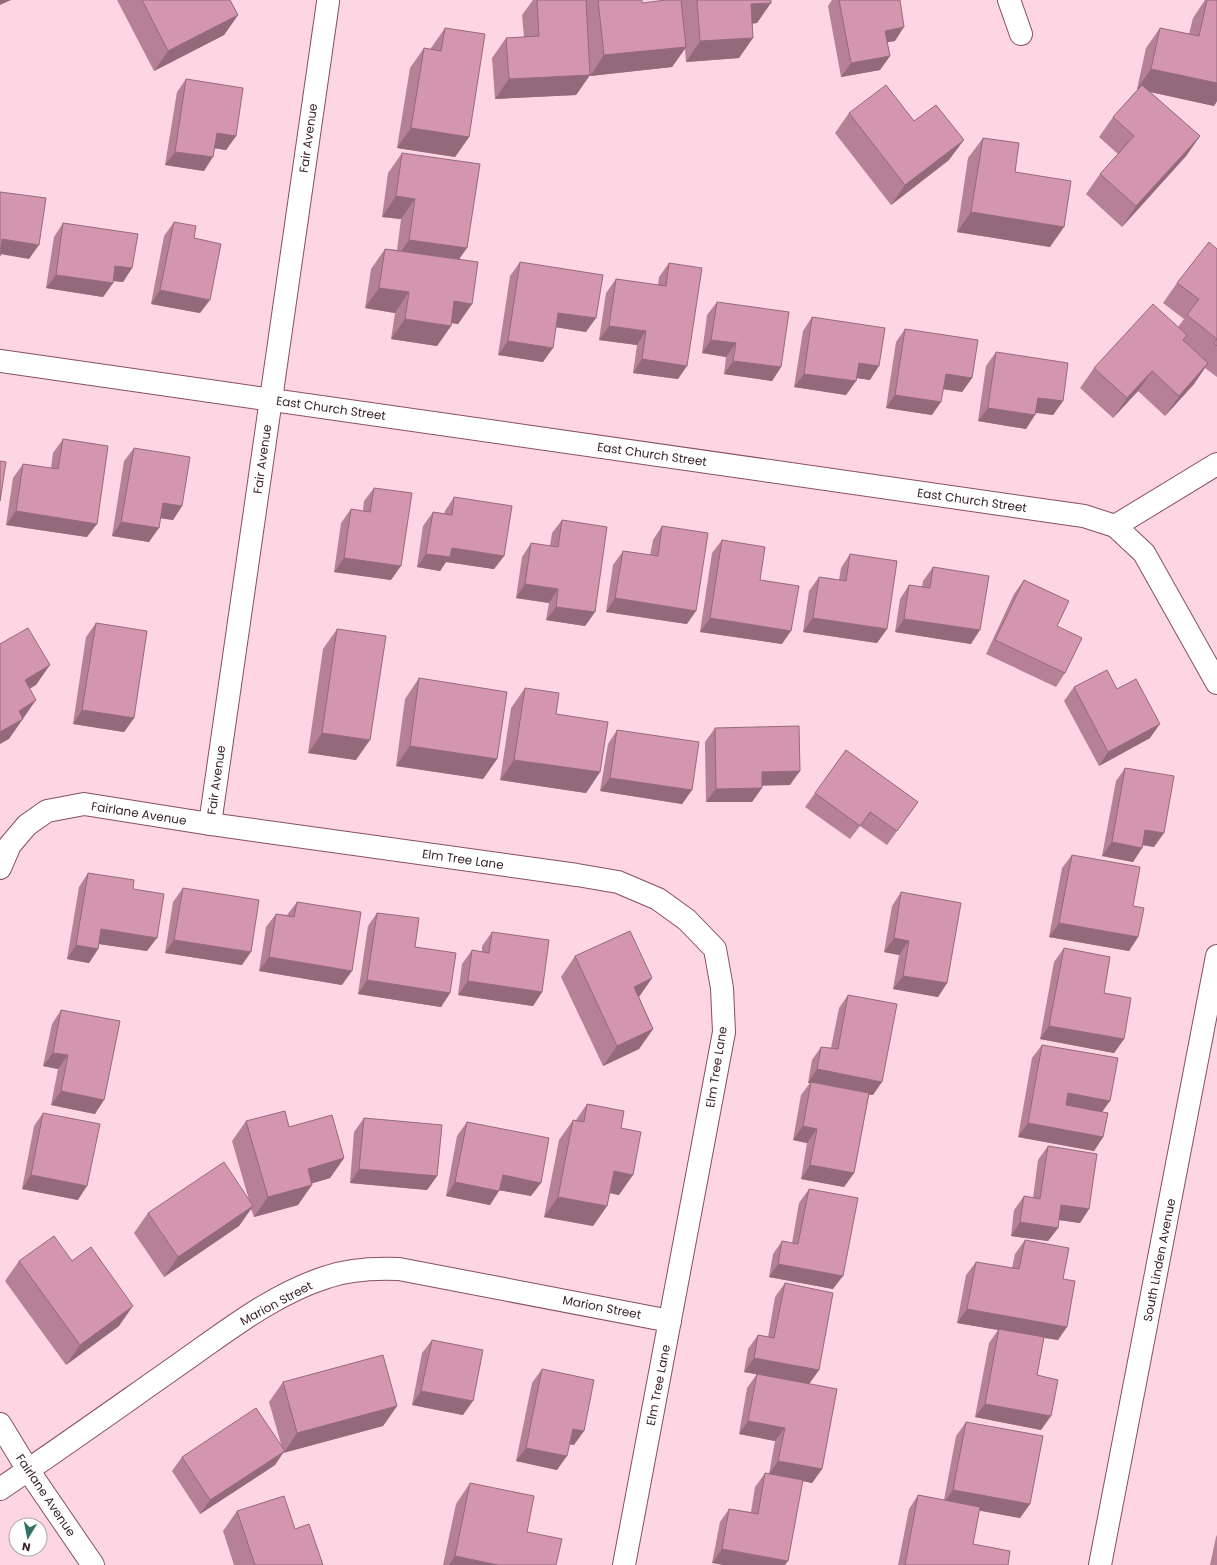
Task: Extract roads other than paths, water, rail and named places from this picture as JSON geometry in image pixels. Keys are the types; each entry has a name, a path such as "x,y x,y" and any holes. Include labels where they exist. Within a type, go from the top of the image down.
{"street":[{"path":"1009,0 1021,34"},
{"name":"Fair Avenue","path":"210,824 329,1"},
{"name":"East Church Street","path":"0,361 1076,515 1114,526 1144,553 1217,683"},
{"path":"1114,526 1217,464"},
{"name":"Fairlane Avenue","path":"0,868 10,845 27,825 48,811 84,804 210,824"},
{"name":"Elm Tree Lane","path":"210,824 618,882 658,899 687,920 715,949 722,988 724,1032 624,1565"},
{"name":"South Linden Avenue","path":"1100,1565 1217,956"},
{"name":"Marion Street","path":"0,1489 248,1316 296,1289 335,1275 374,1268 399,1269 670,1321"},
{"name":"Fairlane Avenue","path":"0,1424 28,1470 93,1565"}]}
